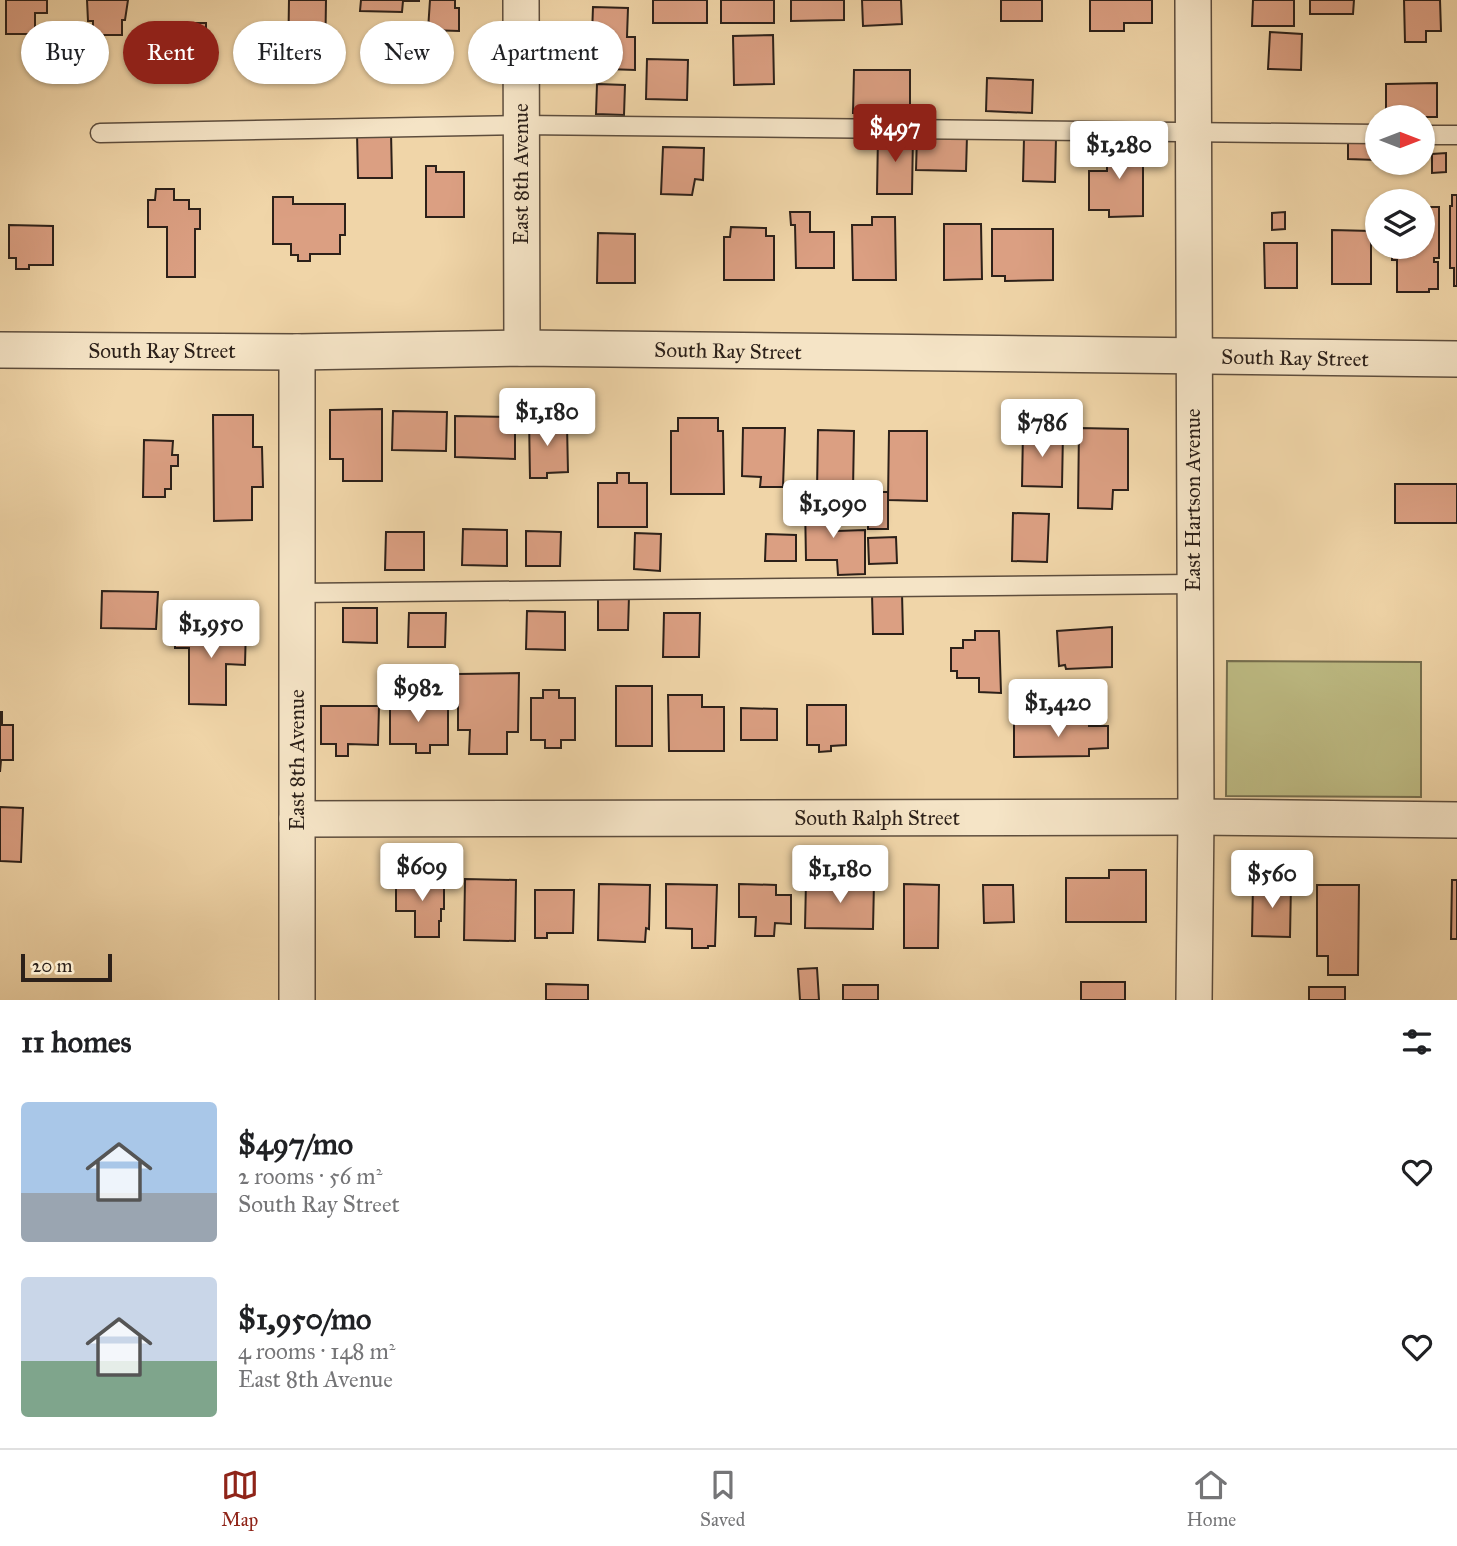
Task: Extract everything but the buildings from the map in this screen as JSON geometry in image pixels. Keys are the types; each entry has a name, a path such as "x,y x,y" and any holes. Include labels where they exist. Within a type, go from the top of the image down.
{"street":[{"name":"East 8th Avenue","path":"521,0 522,348"},
{"name":"East Hartson Avenue","path":"1193,0 1196,817 1194,1000"},
{"name":"South Ray Street","path":"0,350 297,352 522,348 1457,359"},
{"name":"East 8th Avenue","path":"297,352 297,1000"},
{"name":"South Ralph Street","path":"297,818 1196,817 1457,820"}],"lane":[{"path":"100,133 521,125 1365,134"},
{"path":"1435,135 1457,135"},
{"path":"297,593 1194,584"}],"shaded area":[{"path":"1227,661 1421,662 1421,797 1226,796"}]}
